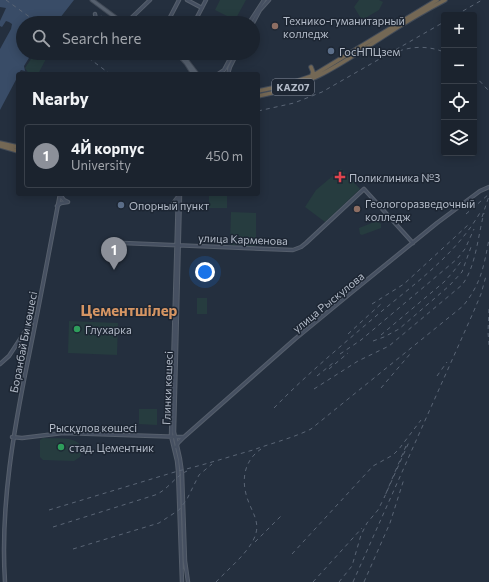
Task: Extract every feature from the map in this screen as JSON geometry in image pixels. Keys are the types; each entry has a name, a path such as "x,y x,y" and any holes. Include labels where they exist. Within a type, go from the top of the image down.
{"highway":[{"name":"KAZ07","path":"260,91 286,85 312,76 437,0"},
{"name":"KAZ07","path":"260,96 294,87 323,74 415,16 445,0"},
{"path":"311,67 313,71 312,76"},
{"path":"0,143 16,149"},
{"path":"0,146 16,147"}],"main road":[{"path":"92,0 114,16"},
{"path":"183,60 192,72"},
{"path":"186,60 195,72"}],"street":[{"path":"134,16 152,0"},
{"path":"171,16 179,0"},
{"path":"187,0 202,8"},
{"path":"198,16 206,0"},
{"path":"254,16 264,0"},
{"path":"257,16 269,0"},
{"path":"221,72 224,70 229,60"},
{"path":"229,72 234,60"},
{"name":"улица Рыскулова","path":"176,447 184,437 296,339 443,218 480,191 489,187"},
{"name":"улица Карменова","path":"123,243 178,244 293,250 306,243 364,190 413,243"},
{"name":"Боранбай Би көшесі","path":"1,513 12,437 36,320 59,196"},
{"path":"56,209 60,204 68,202 61,196"},
{"path":"171,206 177,196"},
{"name":"Глинки көшесі","path":"178,196 172,436 178,471 182,582"},
{"path":"0,364 9,356 30,324 36,320"},
{"name":"Рысқұлов көшесі","path":"12,437 22,438 63,433 172,436"},
{"path":"172,436 184,437"},
{"name":"Глинки көшесі","path":"172,436 180,459 182,473 188,582"},
{"path":"1,520 1,557 5,582"},
{"path":"182,576 187,574"}],"green space":[{"path":"220,0 246,0 237,16 227,16 215,10"},
{"path":"359,0 379,0 383,2 379,10 362,20 354,7"},
{"path":"30,60 45,60 39,72 28,72 25,68"},
{"path":"341,169 360,189 325,222 305,207 316,190"},
{"path":"209,196 227,196 227,208 209,208"},
{"path":"231,212 256,213 256,246 230,245"},
{"path":"377,221 381,224 381,228 362,235 360,234 359,228"},
{"path":"197,298 207,298 207,314 197,314"},
{"path":"69,321 118,323 117,355 68,353"},
{"path":"139,409 157,409 157,425 139,424"},
{"name":"стад. Цементник","path":"43,438 63,438 76,441 80,444 80,457 74,461 43,460 40,457 40,440"}],"water":[{"path":"0,0 74,0 61,16 16,16 16,60 28,60 24,66 25,71 21,70 20,72 16,72 16,80 0,110 0,49 11,29 12,24 6,21 2,27 0,26 0,21 6,8 0,7"}],"railway":[{"path":"6,0 28,16"},
{"path":"461,12 482,0"},
{"path":"260,111 294,103 322,92 441,24"},
{"path":"399,51 422,47 441,51"},
{"path":"91,60 107,72"},
{"path":"477,78 489,91"},
{"path":"466,214 489,194"},
{"path":"482,217 489,196"},
{"path":"274,408 324,361 447,255 471,227 481,211"},
{"path":"314,389 358,361 389,346 462,285 467,278 474,260 484,213"},
{"path":"372,304 404,284 468,225"},
{"path":"340,354 361,340 457,259 465,249 474,229"},
{"path":"49,510 253,450 290,438 311,429 463,306 478,282 489,239"},
{"path":"373,341 399,329 449,286 462,272 471,247"},
{"path":"381,335 444,282 463,259"},
{"path":"353,582 473,313 481,294 486,276"},
{"path":"348,334 382,303"},
{"path":"489,309 489,345"},
{"path":"329,369 348,353"},
{"path":"381,388 410,354"},
{"path":"437,376 447,362"},
{"path":"317,376 333,363"},
{"path":"292,554 373,466 393,455 399,449 421,420"},
{"path":"406,446 384,498 409,442"},
{"path":"216,582 245,553 254,539 257,529 256,521 246,496 244,481 250,460 261,449"},
{"path":"73,549 159,523 179,510 187,499 199,475 212,464"},
{"path":"53,527 160,493 187,471"},
{"path":"364,582 390,523 404,479"},
{"path":"339,582 352,566 361,535 367,523 378,510 383,500"},
{"path":"255,542 282,515"},
{"path":"313,582 362,528"}],"place":[{"name":"Технико-гуманитарный колледж","path":"275,26"},
{"name":"ГосНПЦзем","path":"331,51"},
{"name":"Поликлиника №3","path":"340,177"},
{"name":"Опорный пункт","path":"121,205"},
{"name":"Геологоразведочный колледж","path":"357,209"},
{"name":"4Й корпус","path":"114,270"},
{"name":"Глухарка","path":"77,329"},
{"name":"стад. Цементник","path":"61,447"}],"district":[{"name":"Цементшілер","path":"129,310"}]}
